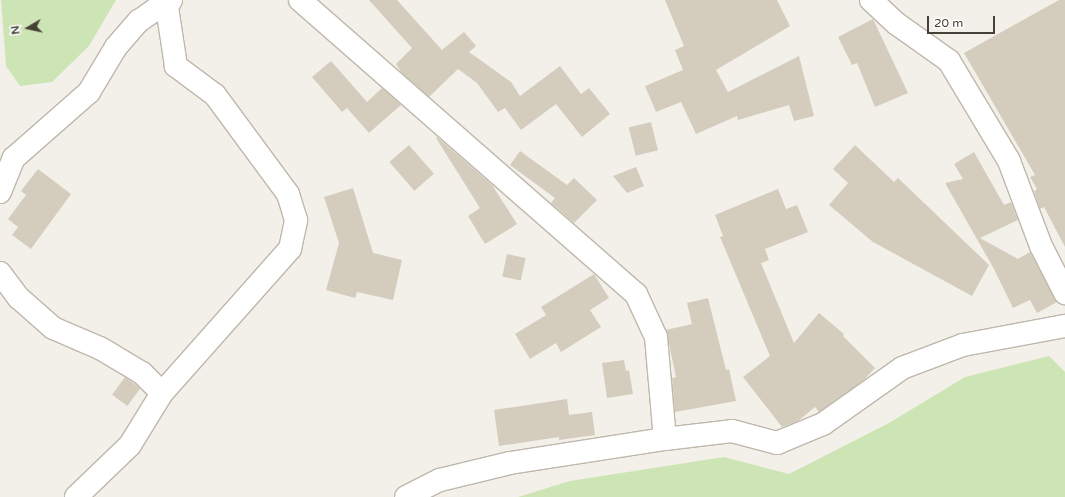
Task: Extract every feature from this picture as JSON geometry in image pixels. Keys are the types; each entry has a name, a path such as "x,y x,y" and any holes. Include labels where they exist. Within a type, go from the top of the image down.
{"street":[{"path":"300,0 636,294 656,337 665,439"},
{"path":"871,0 897,24 949,61 1009,161 1041,246 1065,292"},
{"path":"0,192 14,158 89,92 116,47 139,21 155,10 169,4 176,66 215,95 288,194 296,220 290,249 162,393 130,445 76,497"},
{"path":"0,273 19,298 53,328 100,348 142,373 162,393"},
{"path":"406,497 440,480 510,463 665,439 732,431 777,443 822,424 902,368 963,345 1065,326"}],"green space":[{"path":"1,0 116,0 89,46 52,82 20,86 6,66"},
{"path":"1049,356 1065,372 1065,497 518,497 570,481 724,457 789,474 889,423 965,377"}],"building":[{"path":"369,0 397,0 442,50 464,32 476,46 469,52 511,82 520,96 560,66 581,94 589,88 610,114 582,137 556,104 521,130 505,108 498,112 477,83 458,69 429,97 401,72 396,64 412,48"},
{"path":"665,0 777,0 790,26 716,70 728,92 799,56 814,116 794,121 789,105 738,120 737,116 696,134 681,102 656,112 645,86 683,70 675,50 684,46"},
{"path":"1059,0 1065,0 1065,247 1044,207 1040,209 1034,191 1037,189 1030,177 1035,175 964,53"},
{"path":"873,19 908,93 875,107 857,63 852,65 838,37"},
{"path":"331,61 367,102 382,88 401,105 369,133 347,108 342,112 312,77"},
{"path":"651,122 658,150 636,156 629,128"},
{"path":"437,137 492,185 517,224 485,244 468,216 480,208 436,138"},
{"path":"409,145 434,174 414,191 389,162"},
{"path":"855,145 894,182 898,178 989,265 972,296 873,242 829,205 848,183 833,169"},
{"path":"520,151 567,185 574,178 597,200 574,223 551,203 555,198 510,165"},
{"path":"974,152 1004,205 1011,202 1018,220 980,238 1018,259 1030,252 1057,302 1037,313 1030,300 1013,308 994,269 945,183 963,179 954,164"},
{"path":"636,167 644,186 627,193 613,176"},
{"path":"38,169 71,194 31,249 12,235 18,227 8,219 26,195 21,191"},
{"path":"353,188 373,253 402,260 393,300 357,292 355,298 326,290 339,243 324,197"},
{"path":"778,189 786,209 797,205 808,232 765,249 769,260 761,263 794,343 819,313 844,334 843,336 875,368 863,381 819,412 815,407 798,421 782,427 743,377 770,356 720,237 723,236 715,215"},
{"path":"507,254 526,258 521,280 502,276"},
{"path":"594,274 609,298 590,310 601,327 561,352 556,343 530,359 515,334 546,315 541,307"},
{"path":"708,298 726,370 729,369 736,401 675,412 672,378 676,377 666,330 692,324 687,303"},
{"path":"624,360 626,371 629,370 633,394 607,398 602,363"},
{"path":"125,377 140,388 127,406 112,395"},
{"path":"567,399 569,415 592,412 595,435 559,440 559,437 499,446 494,410"}]}
